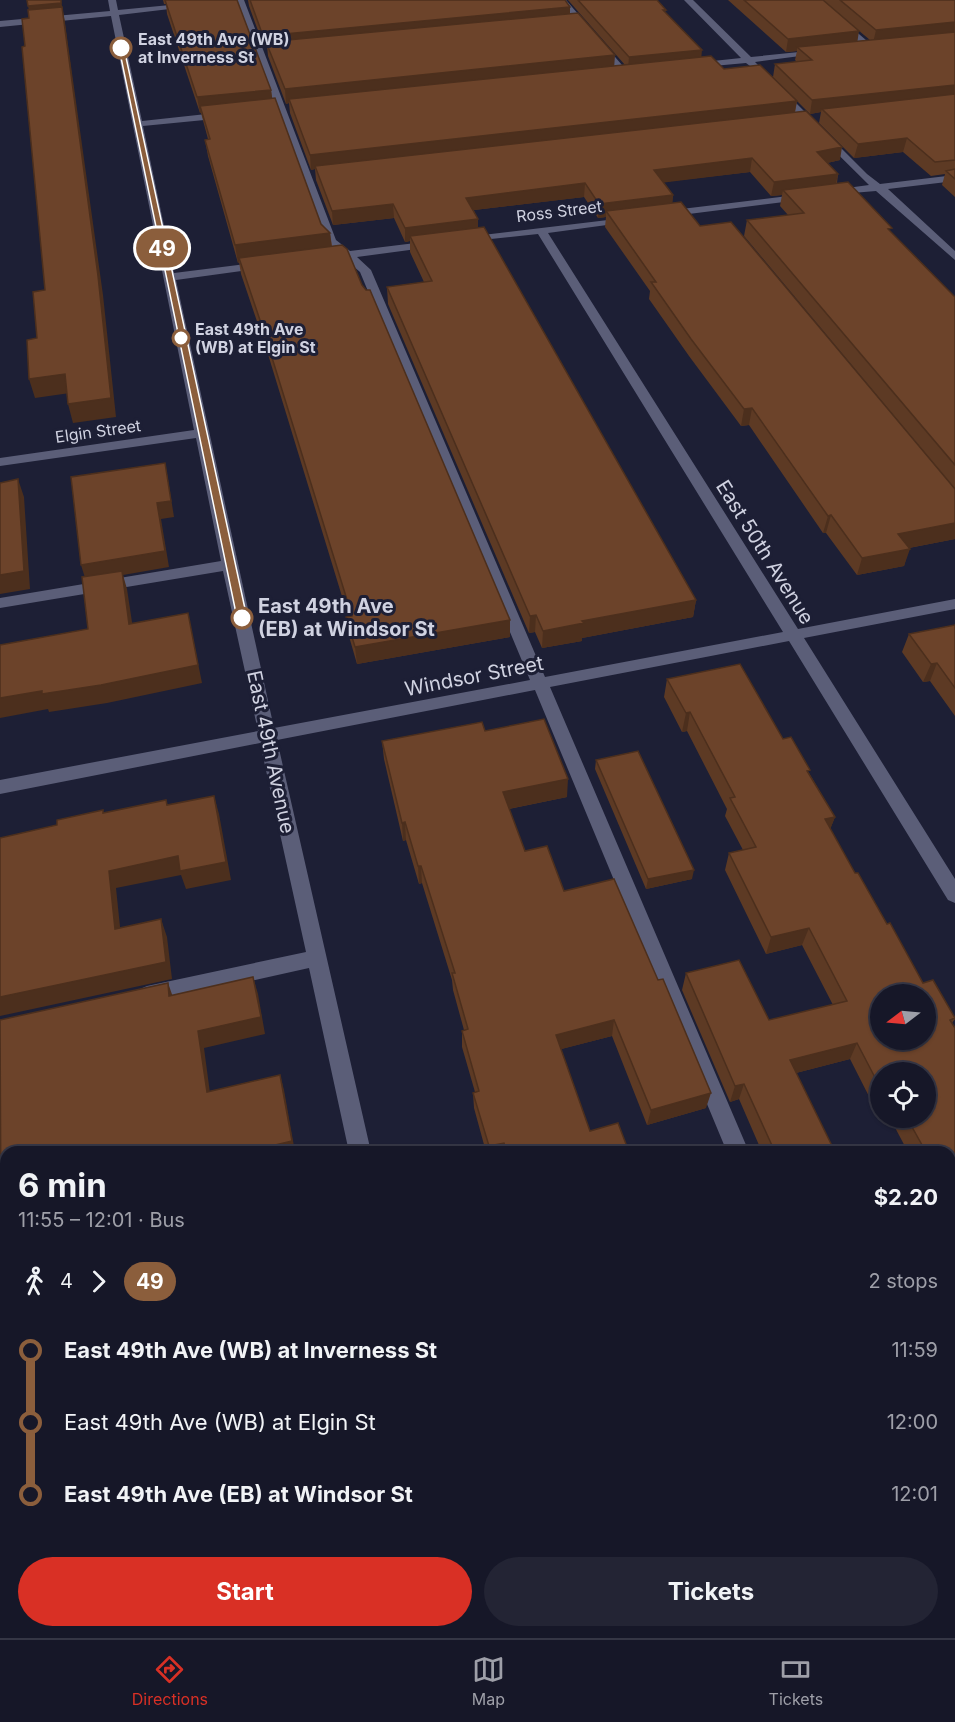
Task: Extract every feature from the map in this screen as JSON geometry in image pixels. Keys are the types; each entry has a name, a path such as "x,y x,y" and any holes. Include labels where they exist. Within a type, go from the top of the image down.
{"street":[{"path":"562,0 625,74"},
{"path":"687,0 766,78"},
{"path":"814,0 870,48"},
{"path":"229,3 244,1 260,52 331,241 365,270 735,1146"},
{"path":"0,24 113,7 198,6"},
{"name":"East 49th Avenue","path":"113,7 230,565 315,958 359,1146"},
{"path":"569,22 581,21"},
{"path":"858,49 880,46"},
{"path":"260,52 272,51"},
{"path":"678,68 834,51"},
{"path":"613,75 636,72"},
{"path":"774,86 862,176 894,199 955,257"},
{"path":"270,110 294,107"},
{"path":"137,124 234,114"},
{"path":"796,120 818,117"},
{"path":"307,176 319,174"},
{"name":"Ross Street","path":"325,257 650,216 716,213 955,178"},
{"name":"East 50th Avenue","path":"541,230 955,895"},
{"path":"168,277 280,263"},
{"name":"Elgin Street","path":"0,462 202,433"},
{"path":"0,603 230,565"},
{"name":"Windsor Street","path":"0,787 955,604"},
{"path":"126,1000 315,958"}],"building":[{"path":"27,0 61,0 61,3 28,6"},
{"path":"165,0 237,0 271,90 197,97"},
{"path":"250,0 565,0 570,7 263,36"},
{"path":"578,0 657,0 666,10 663,10 702,50 629,57"},
{"path":"744,0 823,0 859,31 788,39"},
{"path":"840,0 955,0 955,22 876,30"},
{"path":"62,7 98,276 111,398 68,404 65,374 29,379 27,340 37,338 33,292 45,290 22,47 25,46 22,19 29,18 28,10"},
{"path":"578,13 615,55 285,89 266,42"},
{"path":"955,32 955,85 812,100 775,64 812,60 797,47"},
{"path":"711,56 724,69 760,65 797,101 310,155 289,99"},
{"path":"955,94 955,160 935,162 907,138 858,144 822,109"},
{"path":"275,98 321,224 330,233 235,245 205,140 210,139 200,106"},
{"path":"806,111 842,147 817,152 838,174 774,182 752,158 654,170 673,195 599,204 585,183 466,198 478,219 405,228 393,204 332,211 315,166"},
{"path":"955,169 955,179 946,171"},
{"path":"848,182 892,228 888,229 955,297 955,465 747,220 804,213 783,190"},
{"path":"681,202 700,226 731,222 955,489 955,523 898,534 910,549 862,558 831,515 828,516 752,408 744,409 691,339 651,282 656,282 606,211"},
{"path":"484,227 696,600 582,621 584,623 543,631 536,615 530,616 387,287 432,281 410,236"},
{"path":"342,245 347,249 362,285 366,290 370,290 510,620 355,647 346,617 352,616 239,258"},
{"path":"165,463 171,501 157,503 165,551 81,565 71,477"},
{"path":"18,479 24,571 0,575 0,483"},
{"path":"122,571 129,624 188,613 198,665 101,685 0,698 0,645 88,629 82,577"},
{"path":"955,625 955,688 937,663 931,664 909,634"},
{"path":"740,664 783,739 791,737 810,770 807,771 835,817 825,819 855,873 858,873 887,924 890,923 923,983 933,980 935,984 870,984 870,1050 936,1050 936,985 955,1018 950,1020 955,1028 955,1146 923,1146 913,1128 936,1128 936,1062 870,1062 870,1068 857,1043 790,1060 832,1146 772,1146 744,1084 735,1086 686,973 739,960 769,1020 847,1001 809,928 771,937 729,853 756,847 730,798 735,797 690,712 686,713 667,679"},
{"path":"544,719 568,779 503,792 525,851 547,846 564,891 614,879 658,980 663,979 711,1093 651,1110 614,1020 556,1035 590,1131 618,1123 627,1146 505,1146 504,1143 489,1146 473,1093 479,1091 462,1031 468,1029 452,973 455,973 421,866 418,866 405,822 402,823 382,741 482,722 485,731"},
{"path":"638,751 694,870 648,879 596,760"},
{"path":"214,796 226,862 180,871 178,856 109,871 115,929 161,919 166,962 0,997 0,838 57,825 57,820 103,810 103,813 166,800 167,805"},
{"path":"253,977 261,1017 198,1031 207,1092 280,1075 292,1141 271,1146 1,1146 0,1020 168,983 169,996"}],"bus line":[{"name":"49","path":"121,48 242,618"}],"place":[{"name":"East 49th Ave (WB) at Inverness St","path":"121,48"},
{"name":"East 49th Ave (WB) at Elgin St","path":"181,338"},
{"name":"East 49th Ave (EB) at Windsor St","path":"242,618"}]}
